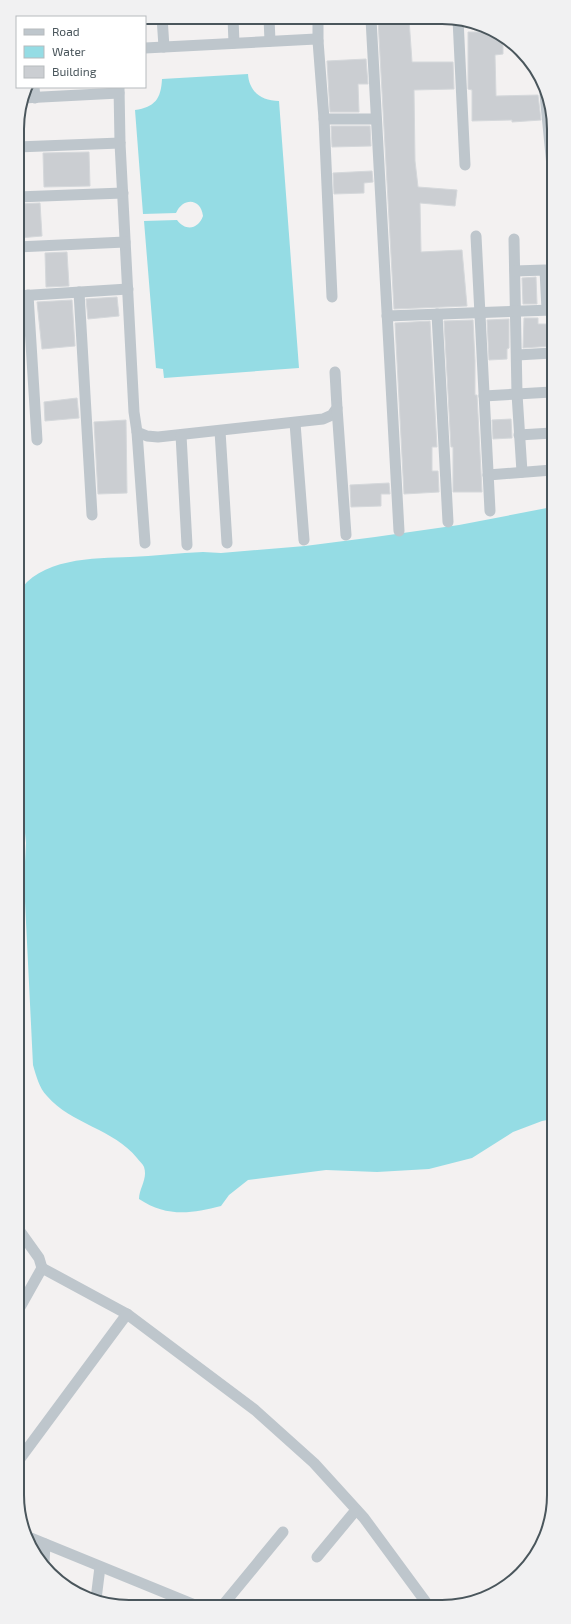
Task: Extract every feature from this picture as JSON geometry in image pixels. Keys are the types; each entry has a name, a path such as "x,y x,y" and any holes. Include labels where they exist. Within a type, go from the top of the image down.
{"street":[{"path":"162,24 164,47"},
{"path":"233,24 234,43"},
{"path":"269,24 270,42"},
{"path":"318,24 332,297"},
{"path":"371,24 399,531"},
{"path":"458,25 465,165"},
{"path":"146,48 316,39 318,41"},
{"path":"31,94 119,90 120,143 134,412 137,432 145,543"},
{"path":"324,119 376,118"},
{"path":"24,147 120,143"},
{"path":"24,197 123,193"},
{"path":"476,236 490,511"},
{"path":"514,240 517,394 522,472"},
{"path":"24,247 125,242"},
{"path":"515,272 545,270 547,290"},
{"path":"24,295 128,289"},
{"path":"79,292 92,515"},
{"path":"24,305 37,440"},
{"path":"387,316 547,310"},
{"path":"437,314 448,522"},
{"path":"516,355 547,353"},
{"path":"335,372 346,535"},
{"path":"484,396 547,392"},
{"path":"137,432 147,436 158,437 295,423 324,419 332,415 337,408"},
{"path":"295,423 304,540"},
{"path":"220,431 226,543"},
{"path":"520,435 547,433"},
{"path":"181,435 187,545"},
{"path":"488,475 547,470"},
{"path":"24,1237 39,1258 42,1268 127,1314 255,1410 314,1464 356,1510 424,1600"},
{"path":"24,1300 42,1268"},
{"path":"24,1453 127,1314"},
{"path":"317,1557 356,1510"},
{"path":"226,1600 283,1532"},
{"path":"34,1540 174,1600"},
{"path":"44,1557 45,1544"},
{"path":"97,1594 100,1567"}],"water":[{"path":"248,74 251,86 258,94 273,101 279,101 299,368 164,378 163,369 156,368 144,221 177,220 184,226 191,227 198,224 203,216 202,210 199,206 191,202 183,204 176,213 143,214 135,110 148,107 156,101 160,92 162,79"},
{"path":"547,508 547,1120 513,1132 472,1158 429,1169 377,1172 326,1170 248,1180 229,1195 221,1206 199,1211 169,1211 149,1205 139,1199 145,1176 143,1165 128,1148 117,1140 57,1106 42,1089 33,1065 24,881 26,843 24,823 24,586 39,573 68,562 100,558 139,557 203,552 221,553 305,546 459,525"}],"building":[{"path":"378,24 409,24 412,62 453,62 454,89 414,90 415,161 418,187 457,190 455,206 420,203 421,252 462,250 467,306 394,309"},
{"path":"468,32 482,32 503,44 503,54 495,55 496,96 538,95 541,120 512,122 512,120 472,121 472,90 468,89"},
{"path":"366,59 368,84 358,84 359,112 330,112 327,61"},
{"path":"331,126 370,126 371,146 332,147"},
{"path":"89,152 90,186 44,187 43,153"},
{"path":"372,171 373,182 364,183 364,193 334,194 333,173"},
{"path":"40,203 42,236 24,238 24,204"},
{"path":"67,252 69,286 46,287 45,253"},
{"path":"536,277 537,304 523,304 522,278"},
{"path":"117,297 119,316 88,319 86,299"},
{"path":"72,300 75,346 42,349 37,302"},
{"path":"524,318 538,318 538,324 547,324 547,346 523,348"},
{"path":"509,319 509,348 507,349 507,359 489,360 487,320"},
{"path":"473,320 475,395 477,395 482,492 453,492 453,447 451,447 444,321"},
{"path":"430,321 437,447 432,447 432,471 438,471 439,492 404,494 395,323"},
{"path":"77,398 79,418 45,421 44,402"},
{"path":"511,419 512,438 493,439 492,420"},
{"path":"126,420 127,493 98,494 94,422"},
{"path":"389,483 390,494 381,494 381,506 351,507 350,485"}]}
